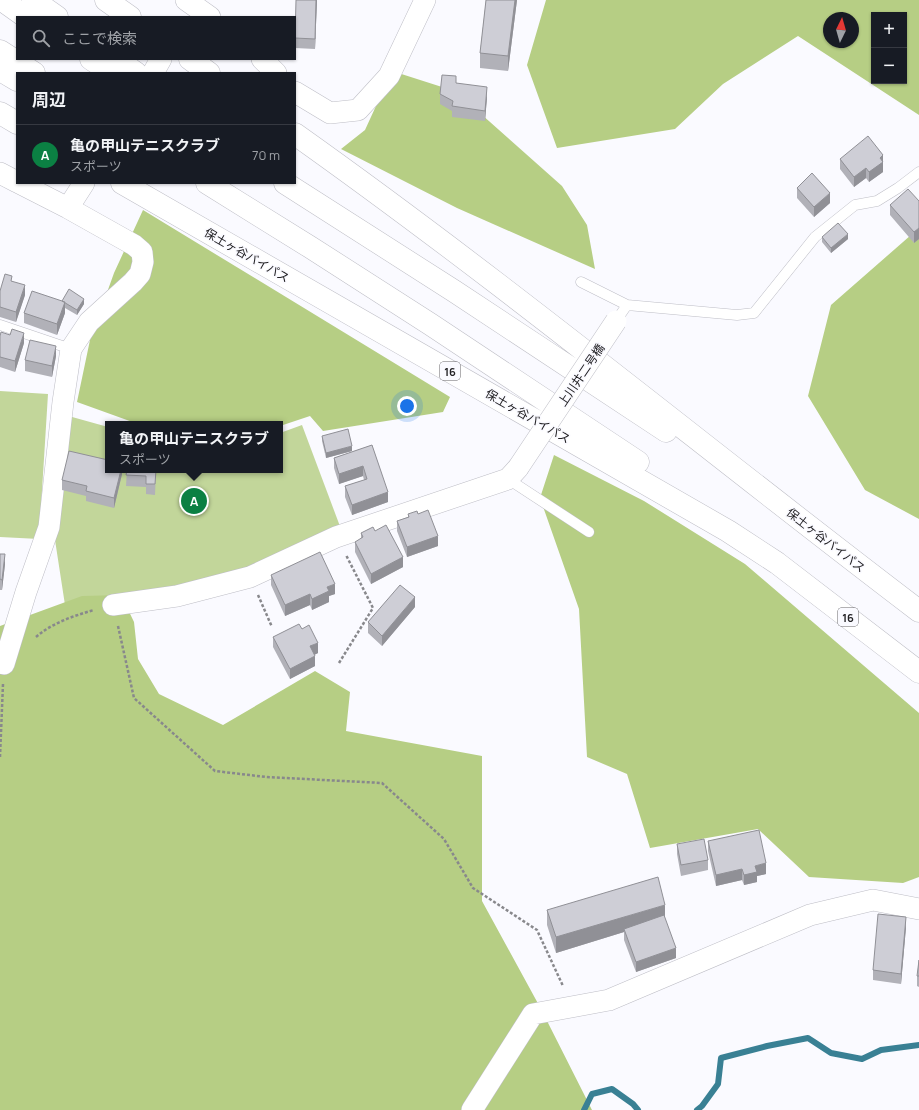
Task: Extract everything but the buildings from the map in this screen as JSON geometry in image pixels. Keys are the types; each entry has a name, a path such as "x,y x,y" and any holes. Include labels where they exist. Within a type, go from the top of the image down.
{"highway":[{"path":"2,0 25,16"},
{"path":"33,0 56,16"},
{"path":"106,0 129,16"},
{"path":"0,51 32,72"},
{"path":"92,60 110,72"},
{"path":"117,60 135,72"},
{"path":"191,60 208,72"},
{"path":"0,70 16,79"},
{"path":"0,113 16,122"},
{"name":"保土ヶ谷バイパス","path":"296,135 468,261 800,521 919,611"},
{"name":"保土ヶ谷バイパス","path":"124,184 728,531 776,563 919,672"},
{"name":"16","path":"210,184 430,324 672,485 776,563"},
{"path":"287,184 454,291 800,521"}],"street":[{"path":"296,93 330,113 358,110 389,76 426,0"},
{"path":"154,72 161,60"},
{"path":"263,60 275,72"},
{"path":"0,174 16,182"},
{"path":"4,664 26,592 49,527 63,402 71,349 89,322 140,274 143,262 142,252 75,197 22,184"},
{"name":"上川井二号橋","path":"513,473 622,313"},
{"path":"113,605 177,596 250,577 336,537 513,473"},
{"path":"472,1110 533,1014 610,1000 810,915 872,900 919,909"}],"lane":[{"path":"581,282 622,313 737,315 754,313 815,237 855,205 877,201 898,188 919,172"},
{"path":"0,325 71,349"},
{"path":"513,473 589,532"}],"path":[{"path":"336,537 373,608 339,663"},
{"path":"250,577 272,627"},
{"path":"33,639 44,630 75,616 113,605 134,698 215,771 266,777 382,783 444,839 473,888 538,930 572,1007"},
{"path":"0,757 4,664"}],"green space":[{"path":"546,0 919,0 919,115 872,84 907,84 907,12 871,12 871,84 798,36 723,84 675,129 557,148 527,65"},
{"path":"392,71 442,87 472,106 562,186 587,225 595,269 457,208 341,149 365,130"},
{"path":"143,210 450,397 443,412 323,431 310,416 283,425 283,421 130,421 77,402 90,340 114,273"},
{"path":"919,228 919,519 865,490 808,396 831,305"},
{"path":"0,391 48,394 39,539 0,537"},
{"path":"65,415 105,426 105,473 283,473 283,432 302,425 341,529 247,569 193,586 65,605 55,540"},
{"path":"554,455 644,501 745,564 919,713 919,877 903,883 809,877 758,829 650,848 627,774 587,757 579,609 540,498"},
{"path":"121,595 134,622 138,659 159,694 223,725 315,671 350,692 346,731 482,756 482,901 541,1009 592,1110 0,1110 0,626 82,596"}],"waterway":[{"path":"697,1110 702,1106 718,1084 721,1058 767,1046 808,1038 831,1053 862,1059 881,1050 919,1045"},
{"path":"584,1110 592,1094 612,1089 633,1104 638,1110"}],"place":[{"name":"亀の甲山テニスクラブ","path":"194,501"}]}
